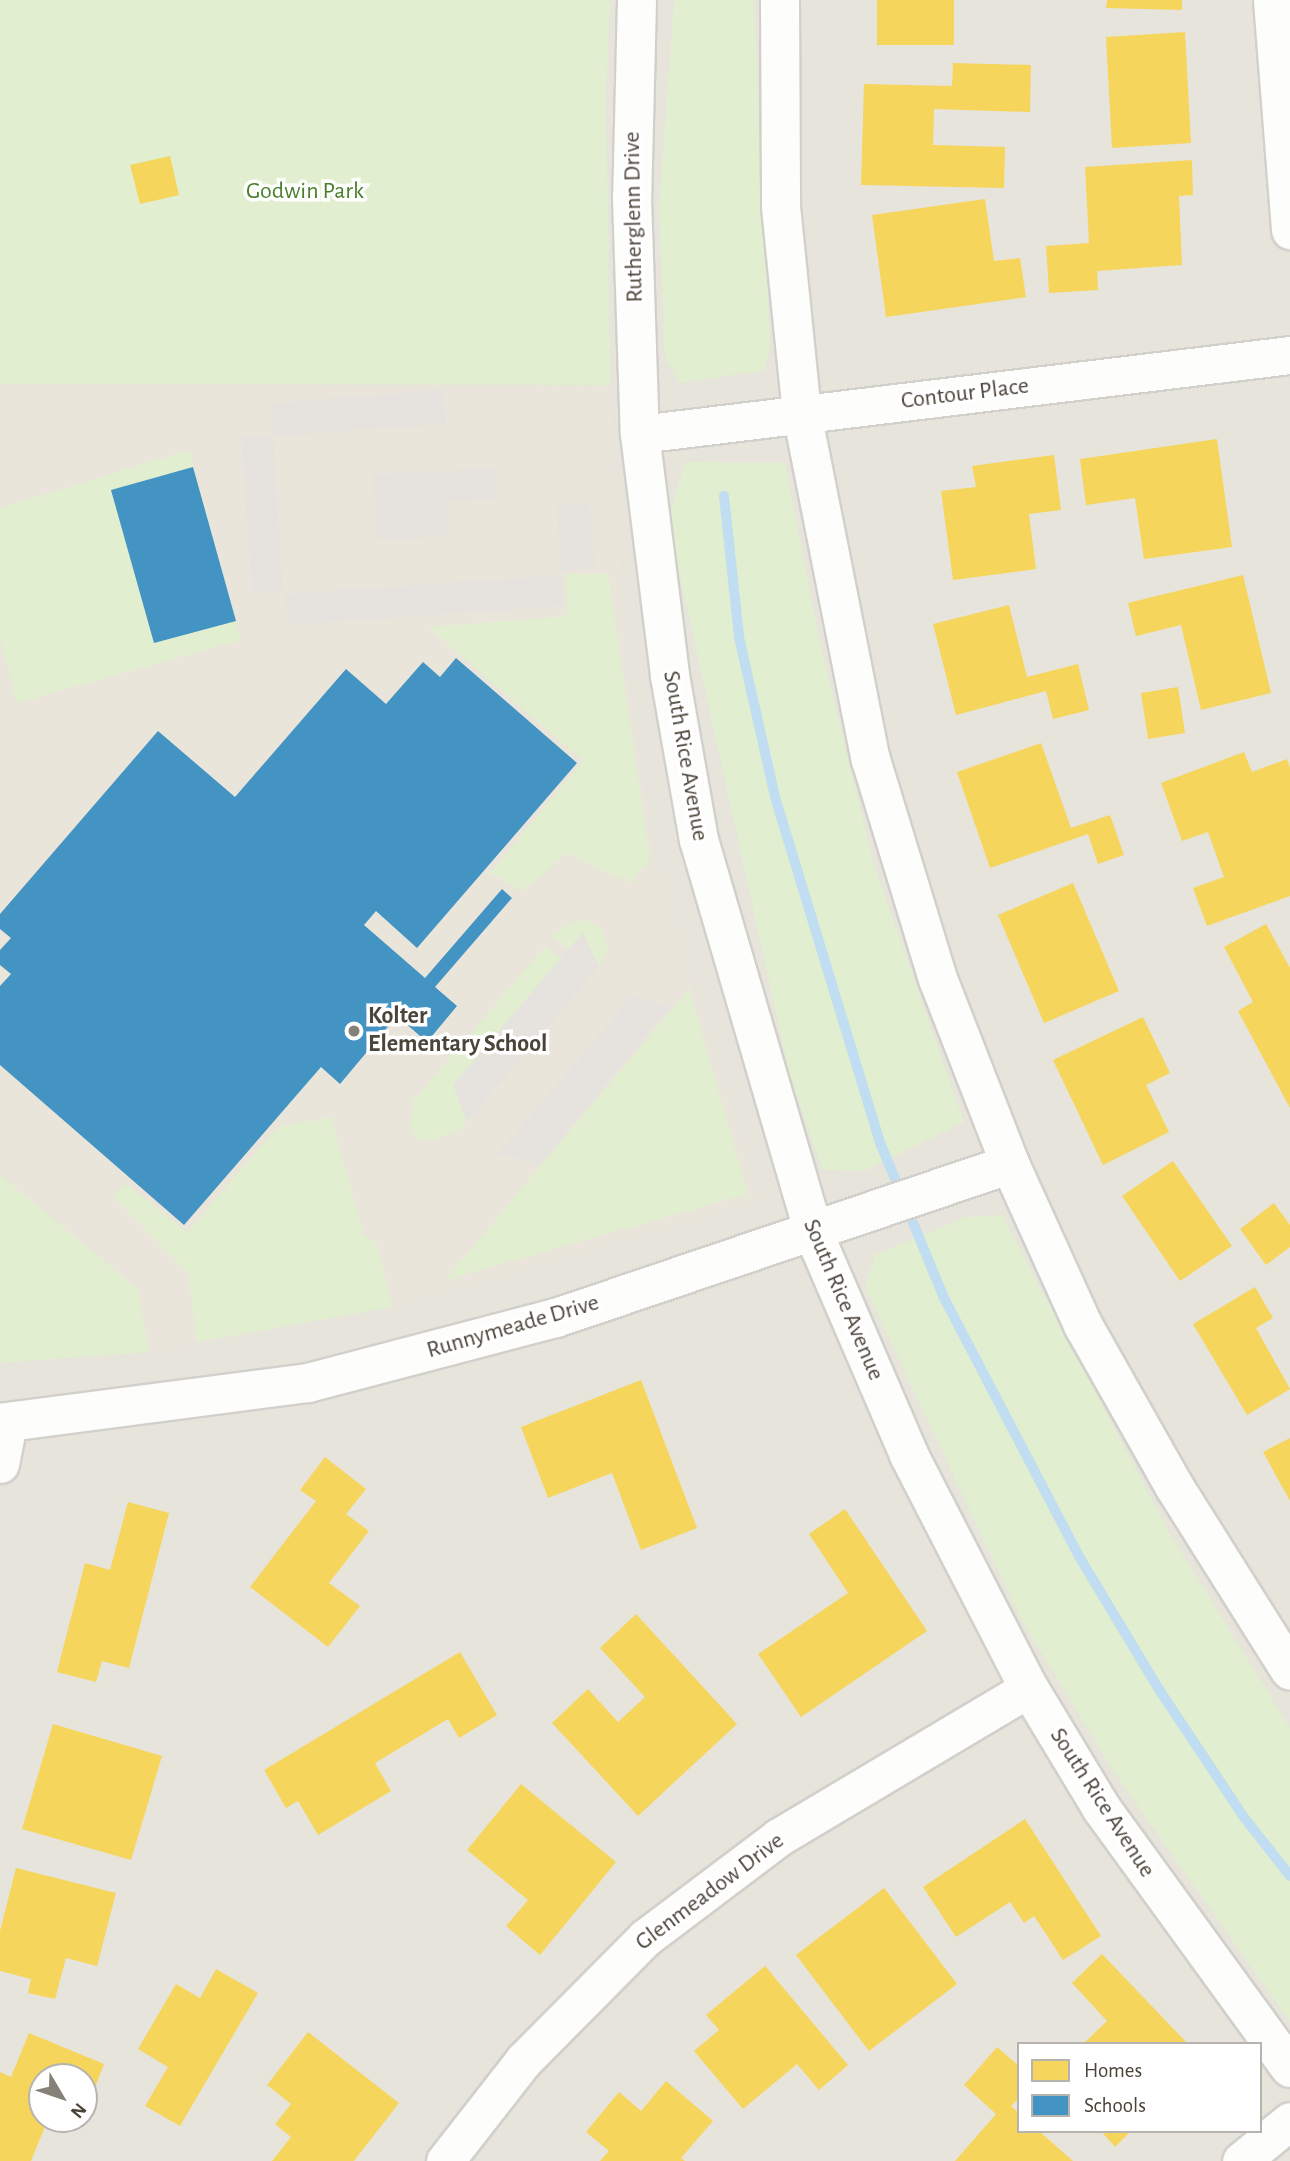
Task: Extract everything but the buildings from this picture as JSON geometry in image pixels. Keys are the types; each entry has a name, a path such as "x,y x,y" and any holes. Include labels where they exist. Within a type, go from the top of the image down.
{"street":[{"name":"Rutherglenn Drive","path":"637,0 632,198 640,434"},
{"path":"780,0 782,207 802,413 871,760 939,979 1010,1164 1083,1325 1174,1486 1290,1671"},
{"path":"1272,0 1290,230"},
{"name":"Contour Place","path":"640,434 1290,355"},
{"name":"South Rice Avenue","path":"640,434 670,676 699,840 814,1234 909,1455 1029,1688 1102,1809 1290,2068"},
{"name":"Runnymeade Drive","path":"4,1423 308,1383 556,1318 814,1234 1010,1164"},
{"path":"0,1464 4,1423"},
{"name":"Glenmeadow Drive","path":"445,2161 524,2060 593,1987 687,1904 779,1837 1029,1688"},
{"path":"1241,2161 1290,2121"}],"shaded area":[{"path":"0,0 1290,0 1290,2161 0,2161"},
{"name":"Kolter Elementary School","path":"0,384 610,385 627,687 656,862 758,1200 392,1307 149,1352 0,1363"},
{"path":"444,390 446,424 273,436 270,403"},
{"path":"273,436 283,591 252,593 241,438"},
{"path":"495,469 496,500 448,502 449,536 376,540 374,474"},
{"path":"590,503 594,568 561,571 557,505"},
{"path":"561,575 563,606 288,625 286,594"},
{"path":"583,932 599,967 467,1122 453,1085"},
{"path":"633,995 670,1007 541,1163 497,1154"}],"green space":[{"name":"Godwin Park","path":"0,0 610,0 606,96 610,385 0,384"},
{"path":"674,0 754,0 770,350 765,370 680,383 665,357 659,209"},
{"path":"189,450 241,640 17,703 0,639 0,508"},
{"path":"685,462 785,463 820,643 874,865 964,1122 864,1171 822,1170 789,1072 668,521"},
{"path":"566,574 608,574 650,859 630,883 567,853 523,891 490,873 583,761 428,627 567,616"},
{"path":"584,919 602,930 608,946 599,967 583,933 568,950 553,937 568,923"},
{"path":"545,946 561,959 453,1085 467,1122 457,1132 420,1142 410,1125 413,1101"},
{"path":"689,989 748,1194 445,1280"},
{"path":"331,1117 364,1235 377,1243 392,1307 197,1342 188,1273 113,1197 126,1184 187,1232 278,1127"},
{"path":"0,1175 138,1289 149,1352 0,1363"},
{"path":"1002,1215 1170,1534 1290,1728 1290,2022 1114,1772 1020,1617 865,1287 875,1255 966,1217"}],"waterway":[{"path":"724,496 739,637 775,797 881,1145 944,1298 1080,1558 1160,1691 1243,1816 1290,1876"}],"place":[{"name":"Kolter Elementary School","path":"354,1031"}]}
